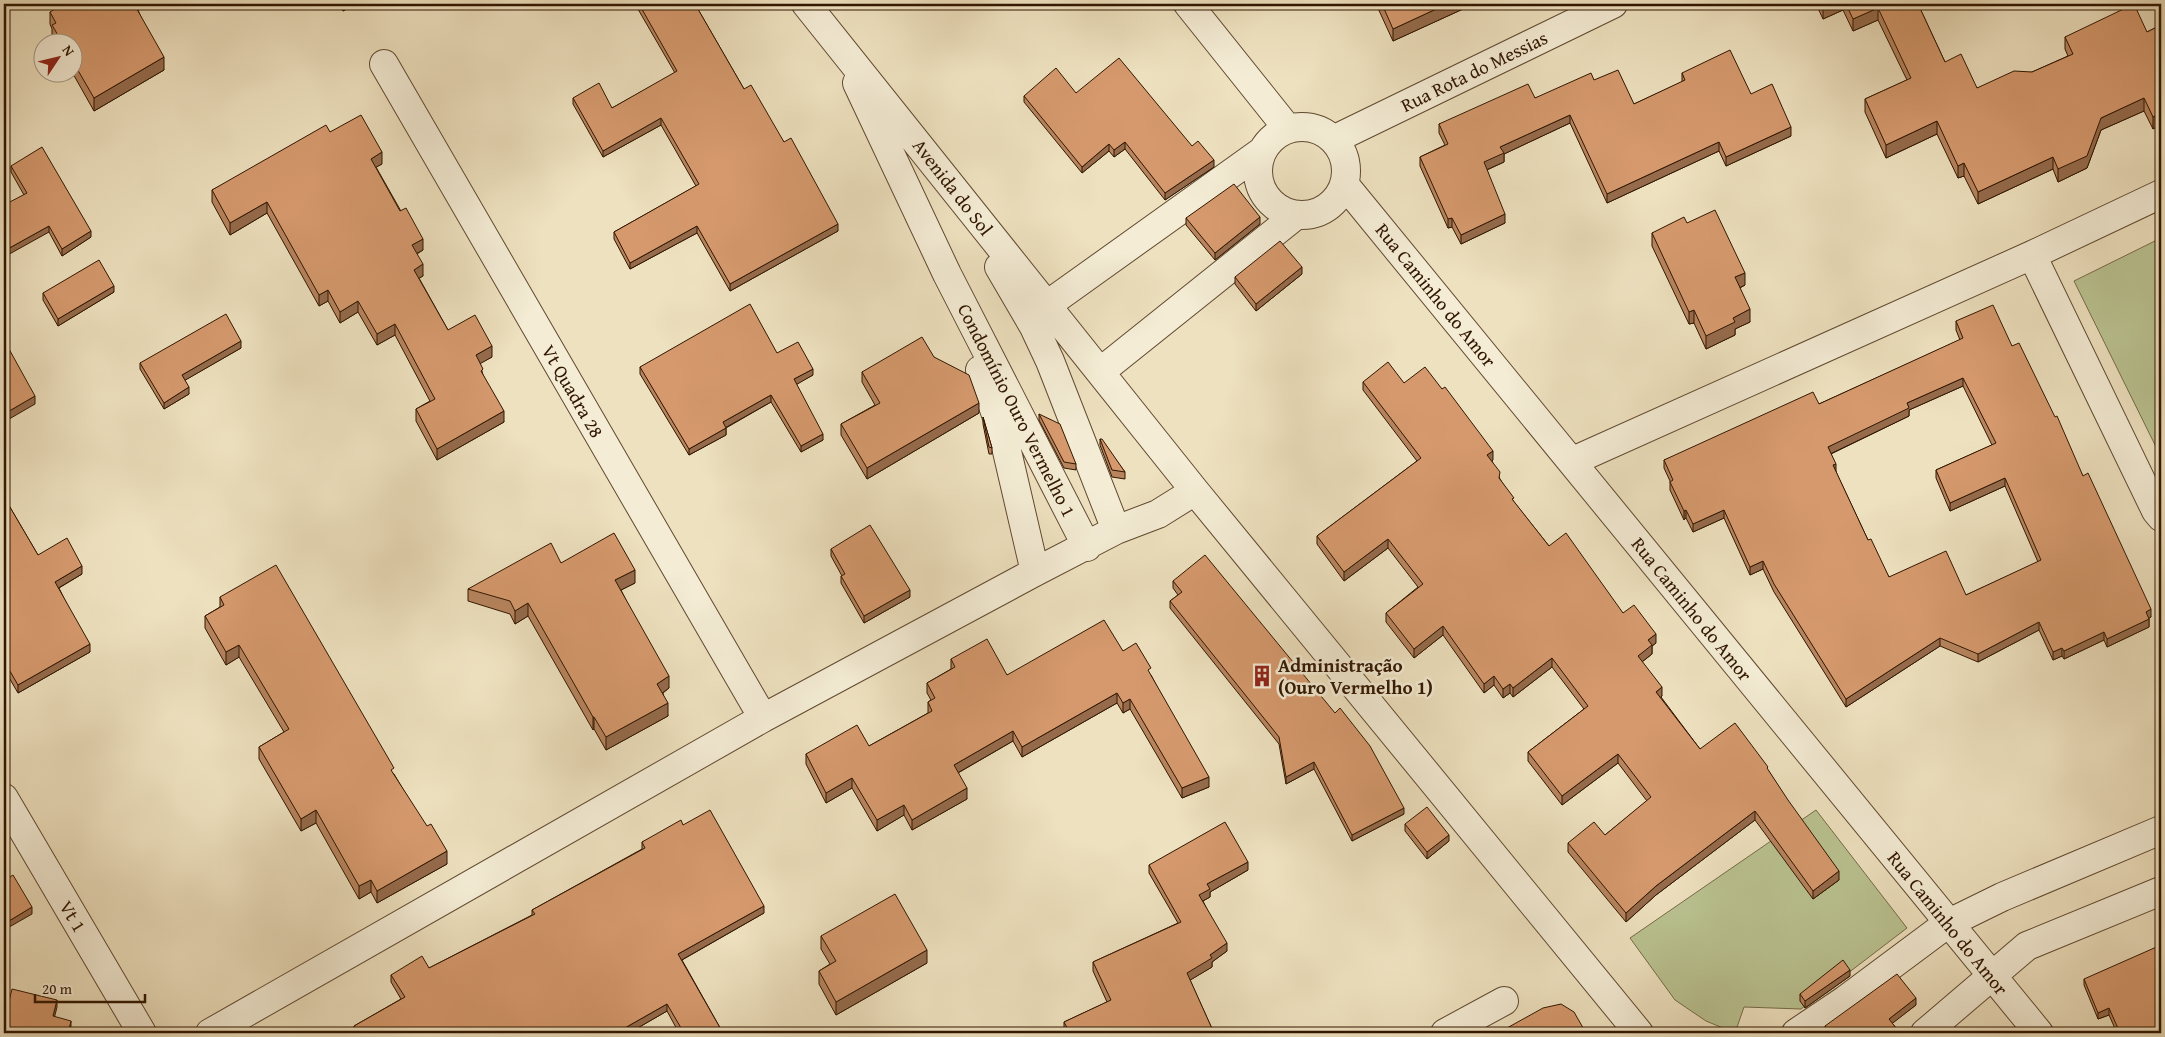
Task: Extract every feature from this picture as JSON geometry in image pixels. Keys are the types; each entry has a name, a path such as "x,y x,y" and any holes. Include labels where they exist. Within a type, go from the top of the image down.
{"street":[{"name":"Avenida do Sol","path":"806,4 1100,372"},
{"path":"1188,4 1288,129"},
{"name":"Rua Rota do Messias","path":"1335,139 1613,4"},
{"name":"Condomínio Ouro Vermelho 1","path":"837,41 947,274 1087,547"},
{"name":"Vt Quadra 28","path":"384,64 763,718"},
{"path":"1047,305 1262,152 1272,138 1288,129 1305,127 1322,131 1335,139 1347,163 1345,185 1334,204 1316,215 1295,216 1276,208 1262,193 1257,173 1262,152"},
{"name":"Condomínio Ouro Vermelho 1","path":"940,171 1034,327 1116,530"},
{"name":"Rua Caminho do Amor","path":"1345,185 1573,461 1947,924 2039,1033"},
{"path":"1573,461 2032,255 2161,194"},
{"path":"1295,216 1100,372 1195,491 1639,1033"},
{"path":"2032,255 2156,511 2161,516"},
{"name":"Condomínio Ouro Vermelho 1","path":"947,274 1003,434 1035,572"},
{"path":"210,1033 763,718 1116,530 1158,514 1195,491"},
{"name":"Vt 1","path":"4,798 142,1033"},
{"path":"1796,1033 1845,1000 1947,924 2002,897 2161,830"},
{"path":"1925,1033 2027,946 2161,891"},
{"path":"1445,1033 1504,1000"}],"green space":[{"path":"2161,238 2161,457 2074,281"},
{"path":"1816,810 1907,928 1801,1009 1744,1007 1735,1033 1706,1021 1675,1000 1630,938"}],"building":[{"path":"63,4 134,4 164,57 94,98 82,77 82,32 56,32 52,25 56,23 50,12"},
{"path":"639,4 695,4 744,89 751,85 784,142 791,138 838,224 730,284 697,226 630,263 614,232 699,184 661,118 603,151 573,98 599,83 612,108 677,71"},
{"path":"1382,4 1447,4 1393,29"},
{"path":"1846,4 1918,4 1945,62 1961,54 1977,88 2014,71 2032,72 2073,54 2065,37 2134,4 2147,32 2161,25 2161,113 2153,117 2144,98 2101,118 2087,156 2058,169 2053,157 1978,192 1964,163 1958,166 1937,121 1886,145 1865,99 1911,78 1878,8 1853,19"},
{"path":"1730,50 1751,94 1772,84 1791,127 1726,157 1719,142 1607,194 1570,115 1500,147 1504,153 1484,162 1505,214 1461,235 1452,218 1448,219 1420,157 1448,144 1439,124 1528,84 1535,98 1591,73 1594,80 1618,70 1634,104 1685,80 1682,73"},
{"path":"1119,58 1192,146 1198,141 1214,160 1165,193 1125,142 1114,150 1109,144 1082,167 1024,96 1056,68 1076,93"},
{"path":"361,115 382,152 371,159 400,211 406,208 423,239 412,245 423,264 414,270 448,330 475,315 492,346 476,355 483,369 481,371 504,411 437,449 416,409 435,399 395,324 377,334 358,301 340,312 328,290 319,295 267,202 230,223 212,190 326,125 330,132"},
{"path":"42,147 91,231 62,249 49,226 4,251 4,205 27,193 11,166"},
{"path":"1234,184 1260,217 1215,253 1186,218"},
{"path":"1715,210 1745,273 1735,277 1750,309 1733,318 1735,322 1706,336 1694,310 1689,312 1652,233 1684,217 1687,223"},
{"path":"1280,241 1302,267 1256,304 1235,277"},
{"path":"99,260 114,286 58,319 43,293"},
{"path":"750,304 777,353 798,342 813,369 794,379 823,434 801,446 771,395 723,422 726,428 689,449 640,367"},
{"path":"1993,305 2012,346 2019,343 2055,417 2057,416 2083,476 2088,473 2151,609 2146,612 2149,619 2107,639 2104,632 2064,651 2062,648 2053,652 2039,622 1978,654 1940,638 1846,699 1774,584 1763,561 1750,567 1724,510 1693,524 1686,510 1684,511 1670,482 1673,480 1664,460 1813,392 1819,404 1963,338 1956,321","holes":["1963,378 1996,443 1936,470 1950,503 2005,478 2041,560 1966,595 1946,551 1889,577 1871,539 1868,540 1833,465 1836,464 1828,447 1909,408 1907,403"]},
{"path":"226,314 241,341 182,375 189,387 164,403 140,363"},
{"path":"922,337 934,357 969,375 979,403 867,468 841,424 880,403 862,372"},
{"path":"4,340 35,396 4,414"},
{"path":"1388,362 1404,383 1425,367 1442,389 1445,387 1493,451 1487,455 1500,472 1499,478 1514,498 1512,499 1549,546 1566,533 1623,613 1634,605 1656,634 1648,640 1652,645 1638,656 1662,687 1656,692 1700,749 1735,723 1768,767 1788,800 1839,871 1813,891 1755,811 1656,886 1626,913 1568,843 1594,822 1605,835 1651,797 1618,754 1562,796 1528,752 1588,706 1552,658 1513,688 1510,684 1503,689 1494,676 1484,684 1443,626 1414,649 1386,613 1423,584 1388,539 1344,572 1317,536 1421,458 1363,382"},
{"path":"1039,414 1060,424 1076,464 1064,462"},
{"path":"983,417 992,448 989,447"},
{"path":"1100,439 1102,439 1125,472 1112,470"},
{"path":"4,497 38,555 67,538 82,566 55,582 90,644 18,685 4,661"},
{"path":"870,525 910,590 864,616 841,576 845,574 831,549"},
{"path":"614,533 635,570 615,580 669,676 657,684 668,703 606,737 528,603 515,611 510,601 468,589 551,543 561,563"},
{"name":"Administração (Ouro Vermelho 1)","path":"1205,555 1335,713 1340,708 1370,746 1404,808 1352,835 1314,762 1286,777 1279,737 1170,601 1182,592 1173,581"},
{"path":"276,565 394,768 391,770 427,826 431,824 447,851 377,891 371,880 359,886 316,810 301,819 259,747 289,729 239,645 226,652 205,616 224,605 220,597"},
{"path":"1104,620 1123,651 1136,643 1151,668 1148,670 1209,777 1182,788 1130,699 1123,703 1117,693 1022,747 1013,731 954,765 967,788 912,820 904,805 877,820 852,778 826,793 806,754 857,725 869,746 932,711 928,702 935,698 927,683 955,667 951,659 987,639 1007,675"},
{"path":"1427,807 1449,835 1427,852 1405,824"},
{"path":"710,810 764,906 678,954 723,1033 684,1033 667,1004 616,1033 358,1033 354,1026 405,997 391,975 422,956 429,968 535,914 532,910 645,848 642,842 681,820 683,825"},
{"path":"1225,822 1248,862 1207,884 1210,889 1199,895 1227,943 1210,955 1212,958 1187,973 1214,1033 1070,1033 1064,1022 1111,1000 1093,962 1181,922 1149,865"},
{"path":"13,875 32,907 4,924 4,881"},
{"path":"895,894 927,950 836,1002 819,971 836,961 821,936"},
{"path":"2161,945 2161,1033 2120,1033 2109,1008 2098,1013 2084,979"},
{"path":"1843,960 1850,970 1805,1001 1800,994"},
{"path":"1897,974 1916,998 1889,1019 1900,1033 1831,1033 1825,1026"},
{"path":"12,989 57,1000 53,1016 71,1021 68,1033 4,1033 4,1004 8,1005"},
{"path":"1561,1004 1574,1012 1586,1033 1498,1033 1543,1008"}],"place":[{"name":"Administração (Ouro Vermelho 1)","path":"1262,676"}]}
